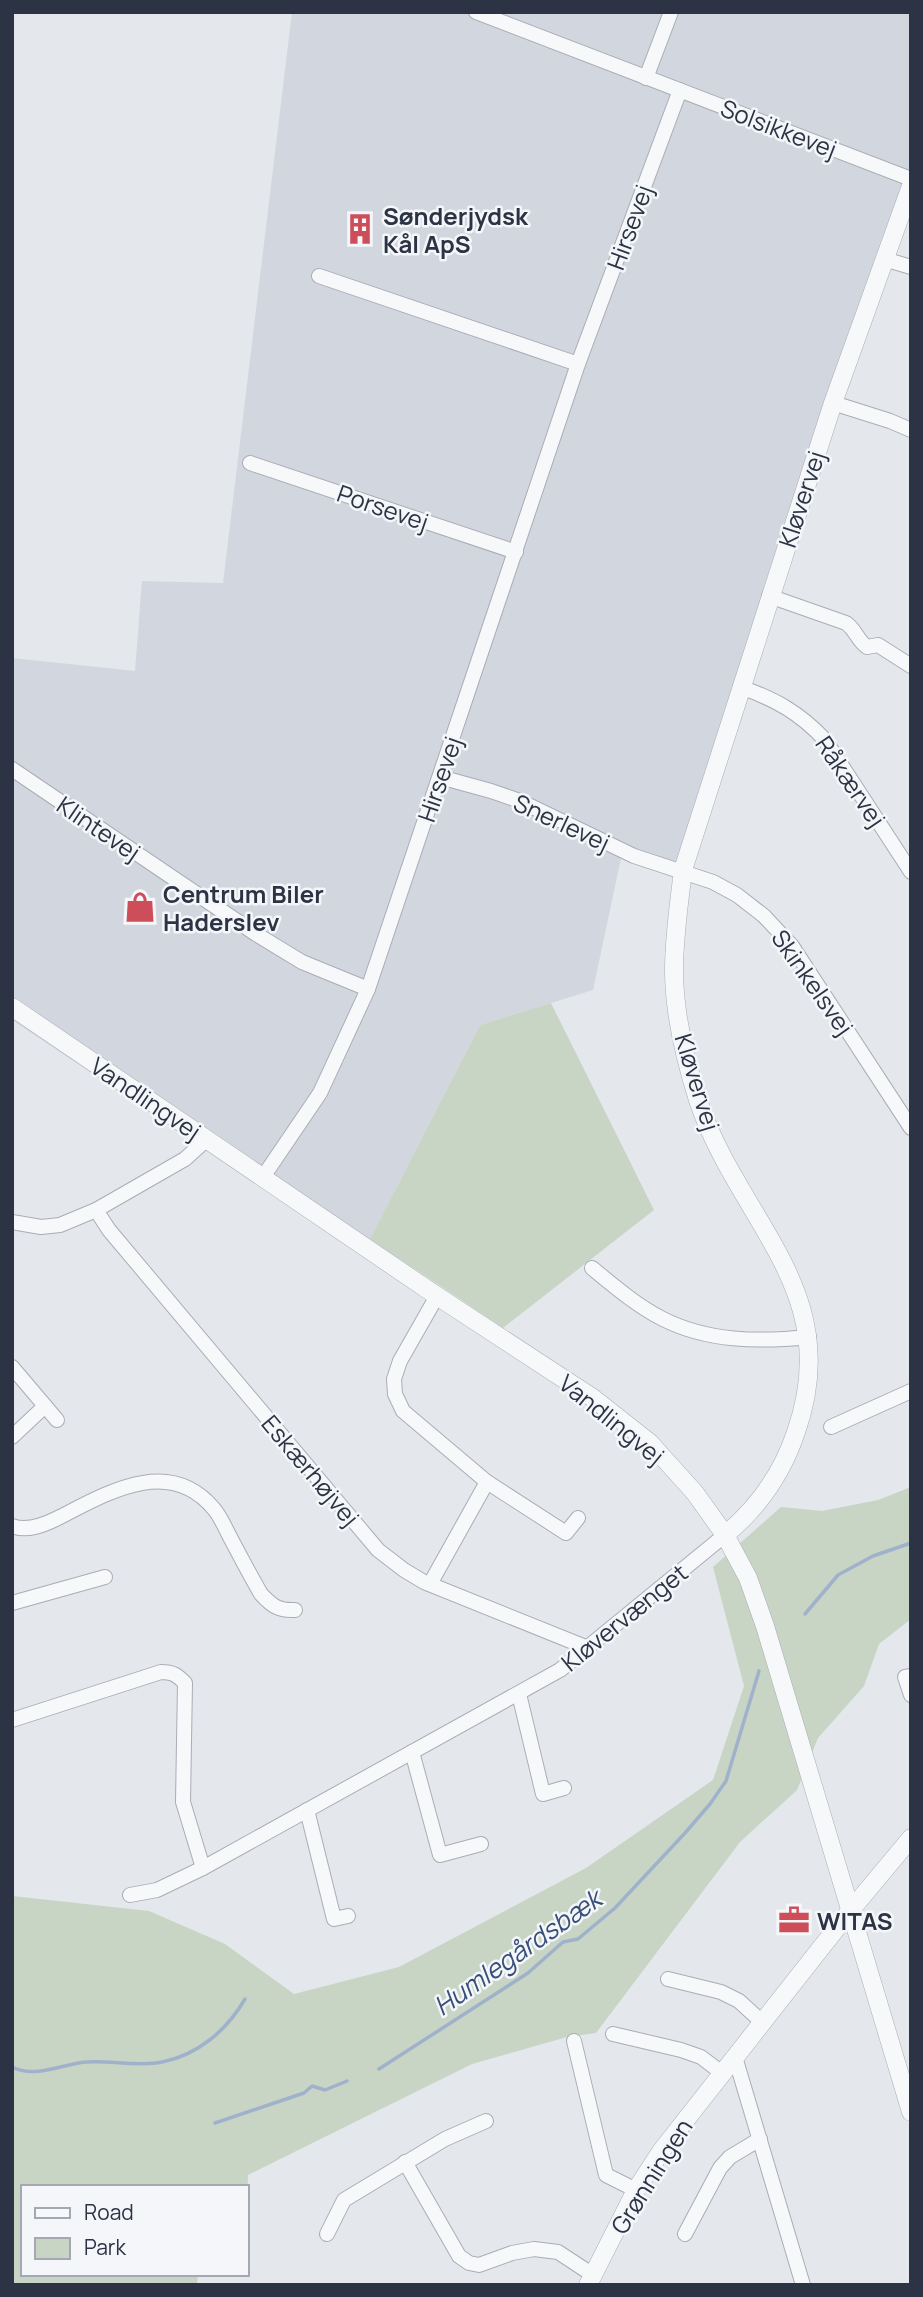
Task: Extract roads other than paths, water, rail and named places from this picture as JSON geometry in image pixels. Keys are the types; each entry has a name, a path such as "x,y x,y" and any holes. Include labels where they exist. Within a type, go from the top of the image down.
{"street":[{"name":"Solsikkevej","path":"476,12 911,179"},
{"path":"646,78 671,12"},
{"name":"Hirsevej","path":"263,1177 320,1093 368,989 578,365 680,90"},
{"name":"Kløvervej","path":"725,1535 761,1501 785,1461 802,1415 808,1380 809,1337 792,1280 730,1170 699,1102 688,1063 678,1018 674,972 682,870 833,403 911,186"},
{"path":"884,259 911,267"},
{"path":"319,276 578,365"},
{"path":"833,403 911,430"},
{"name":"Porsevej","path":"250,463 516,552"},
{"path":"769,596 846,623 854,629 858,640 867,647 878,645 911,666"},
{"name":"Råkærvej","path":"740,687 768,696 794,710 811,724 825,740 911,872"},
{"name":"Klintevej","path":"12,769 256,934 302,961 368,989"},
{"name":"Snerlevej","path":"440,777 520,802 634,856 682,870"},
{"name":"Skinkelsvej","path":"682,870 737,895 764,916 792,946 911,1128"},
{"name":"Vandlingvej","path":"12,1007 437,1296 593,1398 650,1443 695,1493 725,1535 748,1578 765,1626 911,2112"},
{"path":"12,1222 41,1227 60,1225 96,1210 185,1159 207,1139"},
{"name":"Eskærhøjvej","path":"96,1210 109,1230 379,1550 404,1570 430,1584 588,1648"},
{"path":"592,1268 631,1299 663,1319 704,1334 741,1340 809,1337"},
{"path":"437,1296 400,1361 394,1378 395,1394 403,1411 487,1482 566,1533 578,1518"},
{"path":"12,1367 57,1420"},
{"path":"831,1427 911,1391"},
{"path":"12,1437 45,1406"},
{"path":"12,1526 29,1529 48,1523 100,1497 135,1484 156,1480 178,1484 200,1494 216,1511 261,1594 271,1606 283,1611 295,1609"},
{"path":"430,1584 487,1482"},
{"name":"Kløvervænget","path":"130,1895 157,1890 202,1868 559,1670 725,1535"},
{"path":"12,1603 106,1577"},
{"path":"12,1720 162,1672 177,1675 185,1683 183,1802 202,1868"},
{"path":"911,1676 905,1677 911,1695"},
{"path":"519,1693 543,1794 564,1788"},
{"path":"412,1752 440,1855 481,1844"},
{"path":"307,1810 334,1919 348,1916"},
{"name":"Grønningen","path":"590,2280 636,2190 662,2150 850,1911 911,1838"},
{"path":"668,1979 721,1992 739,2001 762,2022"},
{"path":"613,2034 701,2057 722,2073"},
{"path":"574,2041 606,2175 636,2190"},
{"path":"735,2057 803,2285"},
{"path":"327,2234 344,2200 444,2139 486,2121"},
{"path":"685,2234 720,2168 743,2147 760,2139"},
{"path":"405,2162 459,2256 469,2263 479,2265 512,2253 534,2249 558,2252 590,2280"}],"waterway":[{"name":"Humlegårdsbæk","path":"805,1614 838,1575 873,1556 911,1543"},
{"name":"Humlegårdsbæk","path":"379,2069 528,1973 563,1942 578,1939 615,1908 685,1833 726,1781 759,1671"},
{"path":"12,2067 30,2072 86,2062 143,2064 175,2059 188,2054 220,2031 245,1999"},
{"name":"Humlegårdsbæk","path":"215,2123 304,2093 312,2086 325,2090 347,2081"}],"place":[{"name":"Sønderjydsk Kål ApS","path":"360,229"},
{"name":"Centrum Biler Haderslev","path":"140,907"},
{"name":"WITAS","path":"794,1920"}]}
